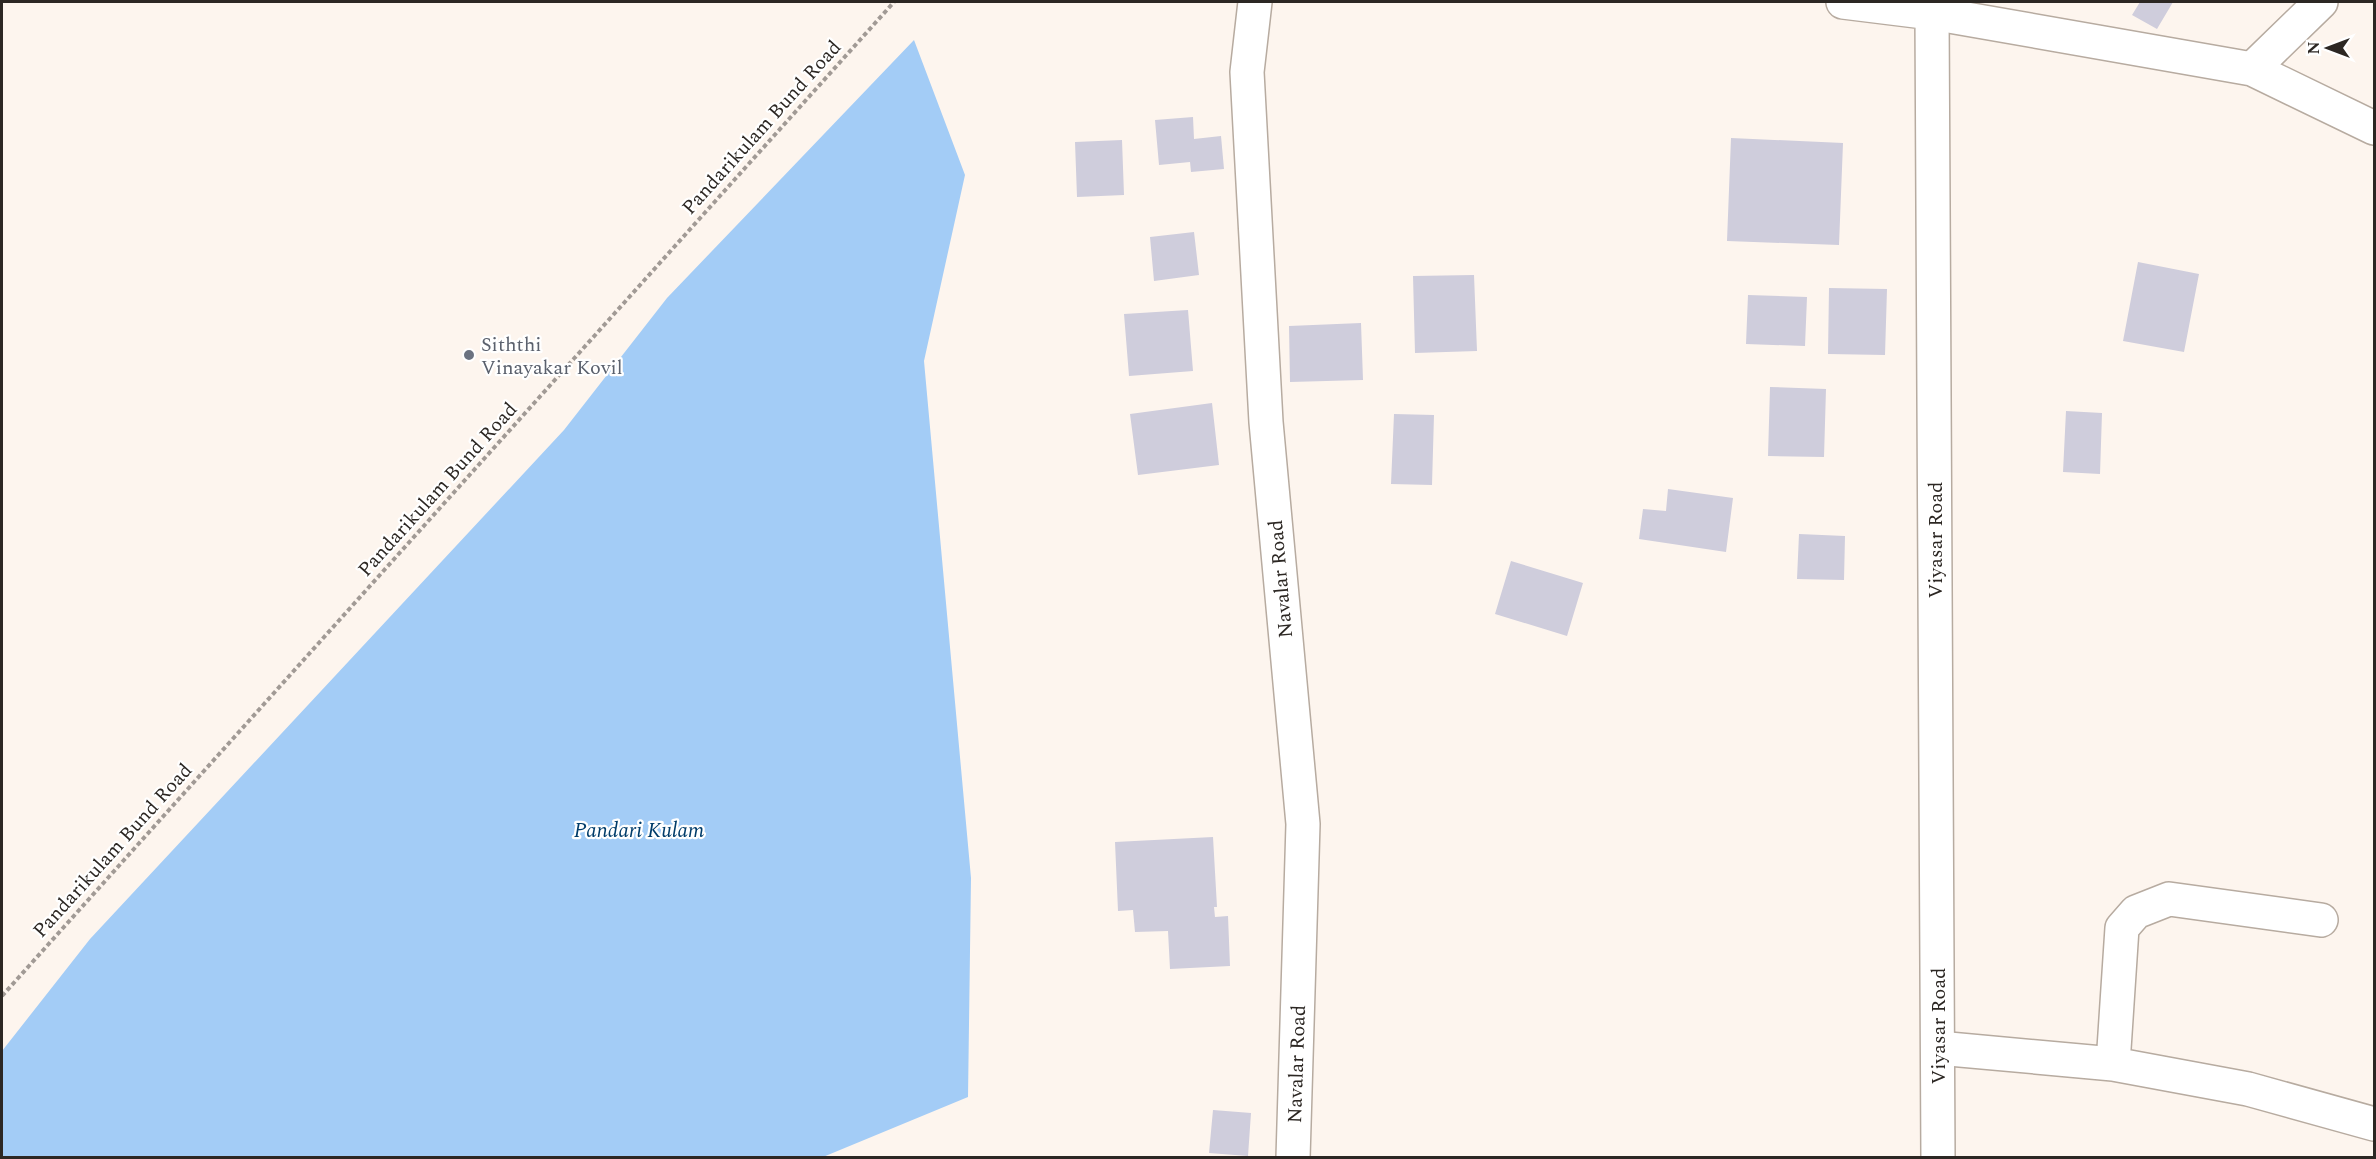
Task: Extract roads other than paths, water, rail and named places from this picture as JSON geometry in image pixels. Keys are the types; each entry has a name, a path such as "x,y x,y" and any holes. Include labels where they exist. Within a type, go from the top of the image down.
{"street":[{"name":"Navalar Road","path":"1255,2 1247,72 1265,410 1303,824 1293,1158"},
{"path":"1843,2 1932,13 2252,69 2374,128"},
{"path":"2252,69 2321,2"},
{"name":"Viyasar Road","path":"1932,13 1938,1158"},
{"path":"2113,1064 2122,928 2136,912 2169,899 2321,920"},
{"path":"1938,1048 2113,1064 2247,1089 2374,1124"}],"water":[{"name":"Pandari Kulam","path":"914,40 965,175 924,361 971,878 968,1097 823,1157 2,1157 2,1051 90,939 564,430 667,298"}],"place":[{"name":"Siththi Vinayakar Kovil","path":"469,355"}]}
